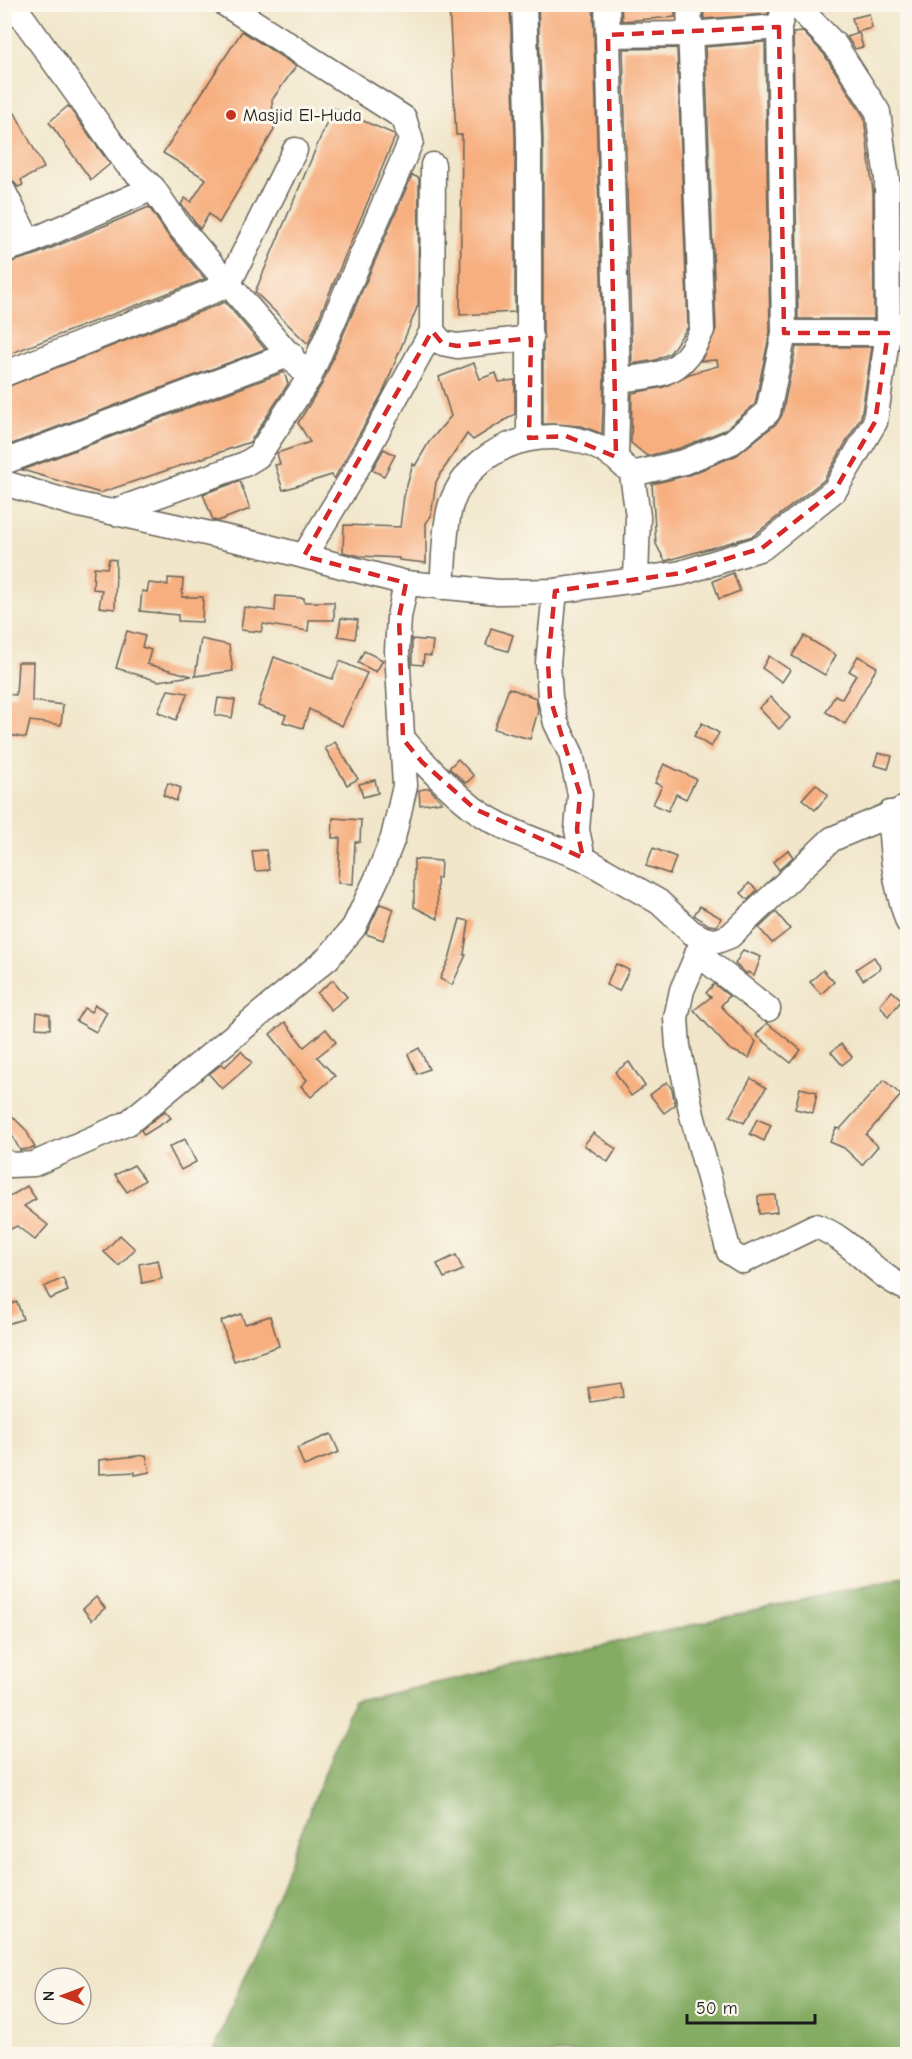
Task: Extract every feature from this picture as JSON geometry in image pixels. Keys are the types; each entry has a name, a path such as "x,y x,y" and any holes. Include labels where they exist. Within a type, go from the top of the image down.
{"street":[{"path":"13,4 127,164 153,188 178,225 228,285 291,354 309,378"},
{"path":"112,512 245,464 258,456 309,378 411,141 404,117 225,4"},
{"path":"524,4 529,139 531,338 529,438"},
{"path":"607,4 618,380 624,466 639,517 636,580"},
{"path":"618,380 659,374 678,366 691,354 702,330 689,4"},
{"path":"4,483 112,512 303,556 406,583 498,592 555,591 681,573 762,548 836,490 875,422 888,333 887,179 878,112 836,45 795,4"},
{"path":"442,587 451,505 474,466 503,447 529,438 566,436 593,446 624,466 684,462 732,442 768,412 784,333 782,16 690,34 608,35"},
{"path":"4,374 228,285 295,150"},
{"path":"303,556 355,472 365,449 432,332 433,165"},
{"path":"4,250 29,242 153,188"},
{"path":"4,192 29,242"},
{"path":"432,332 441,343 457,346 531,338"},
{"path":"784,333 888,333"},
{"path":"4,462 291,354"},
{"path":"4,1161 10,1165 34,1164 128,1123 328,958 354,927 393,838 405,786 397,651 399,617 406,583"},
{"path":"555,591 548,663 550,698 555,723 571,754 580,794 577,830 584,858"},
{"path":"403,739 422,762 475,809 529,837 584,858 658,902 768,1009"},
{"path":"899,810 891,851 897,889 908,922"},
{"path":"899,810 832,839 730,936 701,946 682,990 676,1018 678,1046 692,1115 729,1252 743,1261 815,1226 840,1238 888,1281 908,1289"}],"highlighted area":[{"path":"779,27 784,333 888,333 875,422 835,490 762,548 681,573 555,591 548,663 550,698 580,794 577,830 583,858 475,809 422,762 403,739 399,617 406,583 304,556 432,331 442,343 457,346 531,338 529,438 566,436 616,457 608,35"}],"green space":[{"path":"907,1576 907,2054 213,2054 353,1702"}],"building":[{"path":"449,4 510,4 515,139 515,312 460,315 462,135 456,135"},
{"path":"538,4 593,4 604,380 602,434 582,426 543,424 543,139"},
{"path":"621,4 675,4 675,17 622,21"},
{"path":"703,4 770,4 768,14 704,19"},
{"path":"869,14 872,28 856,32 852,18"},
{"name":"Masjid El-Huda","path":"242,31 296,66 272,100 274,130 219,223 209,214 200,229 181,204 185,198 191,202 206,179 163,153"},
{"path":"803,32 824,54 864,117 873,192 874,319 798,319 793,33"},
{"path":"859,33 863,47 855,49 847,37"},
{"path":"765,42 770,332 755,404 725,430 680,448 647,456 631,443 632,393 664,387 689,374 718,366 717,360 701,361 716,329 705,47"},
{"path":"677,48 688,327 670,353 656,360 632,364 623,49"},
{"path":"68,106 110,164 91,180 49,122"},
{"path":"333,108 394,134 395,137 308,344 255,292"},
{"path":"15,113 44,168 21,180 23,185 18,187 12,180 4,178 4,120"},
{"path":"412,175 419,178 418,305 384,390 334,479 332,475 283,490 275,465 280,464 277,453 310,442 298,423 322,384"},
{"path":"149,207 167,234 205,279 4,356 4,264 35,255"},
{"path":"225,302 265,349 4,447 4,388"},
{"path":"796,347 872,347 861,417 824,480 753,536 665,561 656,544 652,484 689,475 737,455 777,423 782,415"},
{"path":"474,363 480,379 496,373 499,382 515,380 515,414 473,440 467,434 441,473 436,482 431,516 426,523 426,563 343,552 344,525 400,527 404,496 413,464 415,466 429,442 451,416 439,377"},
{"path":"284,372 288,384 250,442 100,493 22,470"},
{"path":"384,449 395,455 384,476 372,470"},
{"path":"240,481 250,509 218,521 213,520 203,494"},
{"path":"109,559 116,560 115,609 99,607 102,590 93,589 94,567 107,568"},
{"path":"733,573 740,591 719,599 713,581"},
{"path":"168,578 183,579 182,597 203,597 202,622 178,621 178,615 140,611 142,591 147,592 149,583 168,585"},
{"path":"276,596 304,598 304,602 334,602 334,620 309,620 308,631 263,624 261,632 241,630 244,607 275,611"},
{"path":"341,618 358,620 355,639 338,636"},
{"path":"491,628 513,635 508,651 486,645"},
{"path":"127,631 145,636 142,647 151,650 147,664 192,676 158,681 116,668"},
{"path":"804,636 836,655 825,675 792,656"},
{"path":"201,639 229,645 233,671 195,676"},
{"path":"412,639 433,641 431,656 424,655 423,665 412,664"},
{"path":"364,651 383,660 376,672 358,663"},
{"path":"769,656 790,670 782,682 762,668"},
{"path":"858,656 877,667 845,724 826,712 835,695 842,699 856,675 849,671"},
{"path":"274,657 332,679 340,661 367,673 342,726 309,709 303,728 283,722 286,715 258,706"},
{"path":"18,662 33,662 32,701 63,705 61,725 30,721 26,738 4,734 4,694 16,695"},
{"path":"509,688 536,698 538,711 530,739 494,729"},
{"path":"168,690 188,693 176,720 158,712"},
{"path":"771,697 790,718 779,729 759,708"},
{"path":"218,698 235,700 232,718 215,715"},
{"path":"702,723 719,733 711,747 694,736"},
{"path":"335,742 358,779 347,785 325,748"},
{"path":"878,753 892,756 888,769 874,765"},
{"path":"458,759 474,776 466,783 449,768"},
{"path":"664,764 696,779 686,799 676,794 668,811 653,804 662,786 655,783"},
{"path":"375,780 378,793 363,797 359,784"},
{"path":"168,783 181,788 176,801 163,795"},
{"path":"816,784 828,795 815,810 802,799"},
{"path":"429,788 442,802 420,805 419,790"},
{"path":"333,818 361,820 360,842 355,842 353,884 338,883 340,838 332,838"},
{"path":"653,848 676,857 670,874 646,866"},
{"path":"266,850 269,870 255,871 252,851"},
{"path":"788,850 793,857 779,870 773,862"},
{"path":"414,859 441,861 440,878 437,878 438,919 414,907"},
{"path":"749,883 757,890 748,900 741,893"},
{"path":"380,904 394,909 383,940 366,934"},
{"path":"700,906 721,918 717,926 709,925 694,915"},
{"path":"776,912 790,929 772,943 759,928"},
{"path":"460,919 469,921 464,955 466,955 452,985 440,979 449,959"},
{"path":"743,950 761,957 754,976 748,972 747,974 735,964"},
{"path":"874,957 881,968 863,980 856,969"},
{"path":"616,964 629,970 619,991 606,985"},
{"path":"823,970 834,982 821,994 810,982"},
{"path":"333,980 347,997 331,1010 317,993"},
{"path":"714,984 729,996 721,1006 756,1042 749,1058 729,1049 694,1010 711,997 706,993"},
{"path":"892,991 902,1000 888,1017 880,1005"},
{"path":"95,1005 107,1012 96,1032 76,1021 84,1008 91,1012"},
{"path":"37,1012 50,1015 50,1029 36,1028"},
{"path":"285,1022 304,1047 326,1029 336,1042 317,1057 335,1076 311,1097 301,1086 307,1080 270,1034"},
{"path":"767,1023 801,1050 791,1063 756,1035"},
{"path":"841,1044 852,1057 842,1065 831,1052"},
{"path":"419,1048 429,1069 417,1074 408,1054"},
{"path":"241,1051 252,1063 222,1089 209,1074 222,1064 225,1067"},
{"path":"629,1062 645,1086 631,1096 615,1072"},
{"path":"751,1078 766,1088 744,1123 730,1116"},
{"path":"884,1080 901,1095 866,1135 878,1146 862,1165 844,1148 830,1142 836,1128 840,1129"},
{"path":"667,1082 672,1089 675,1105 664,1113 650,1095"},
{"path":"800,1088 817,1092 813,1113 795,1109"},
{"path":"4,1108 26,1130 35,1148 20,1150 4,1121"},
{"path":"165,1111 171,1118 144,1135 141,1130"},
{"path":"757,1119 771,1125 764,1141 750,1134"},
{"path":"593,1133 616,1149 608,1162 584,1145"},
{"path":"185,1139 196,1162 181,1170 169,1147"},
{"path":"134,1165 145,1180 127,1192 115,1175"},
{"path":"27,1186 36,1199 24,1206 48,1225 35,1240 17,1226 4,1232 4,1200"},
{"path":"775,1195 777,1212 759,1214 758,1196"},
{"path":"120,1235 135,1249 119,1266 104,1252"},
{"path":"456,1255 463,1270 444,1278 437,1264"},
{"path":"158,1260 162,1279 142,1283 139,1264"},
{"path":"63,1278 68,1291 50,1299 44,1287"},
{"path":"17,1302 23,1319 4,1325 4,1306"},
{"path":"241,1314 245,1324 270,1316 279,1346 234,1361 221,1321"},
{"path":"621,1383 623,1397 591,1402 588,1388"},
{"path":"331,1434 339,1452 304,1466 297,1448"},
{"path":"146,1455 150,1472 135,1475 135,1472 99,1474 99,1460"},
{"path":"96,1597 105,1608 92,1620 83,1609"}],"place":[{"name":"Masjid El-Huda","path":"231,115"}]}
